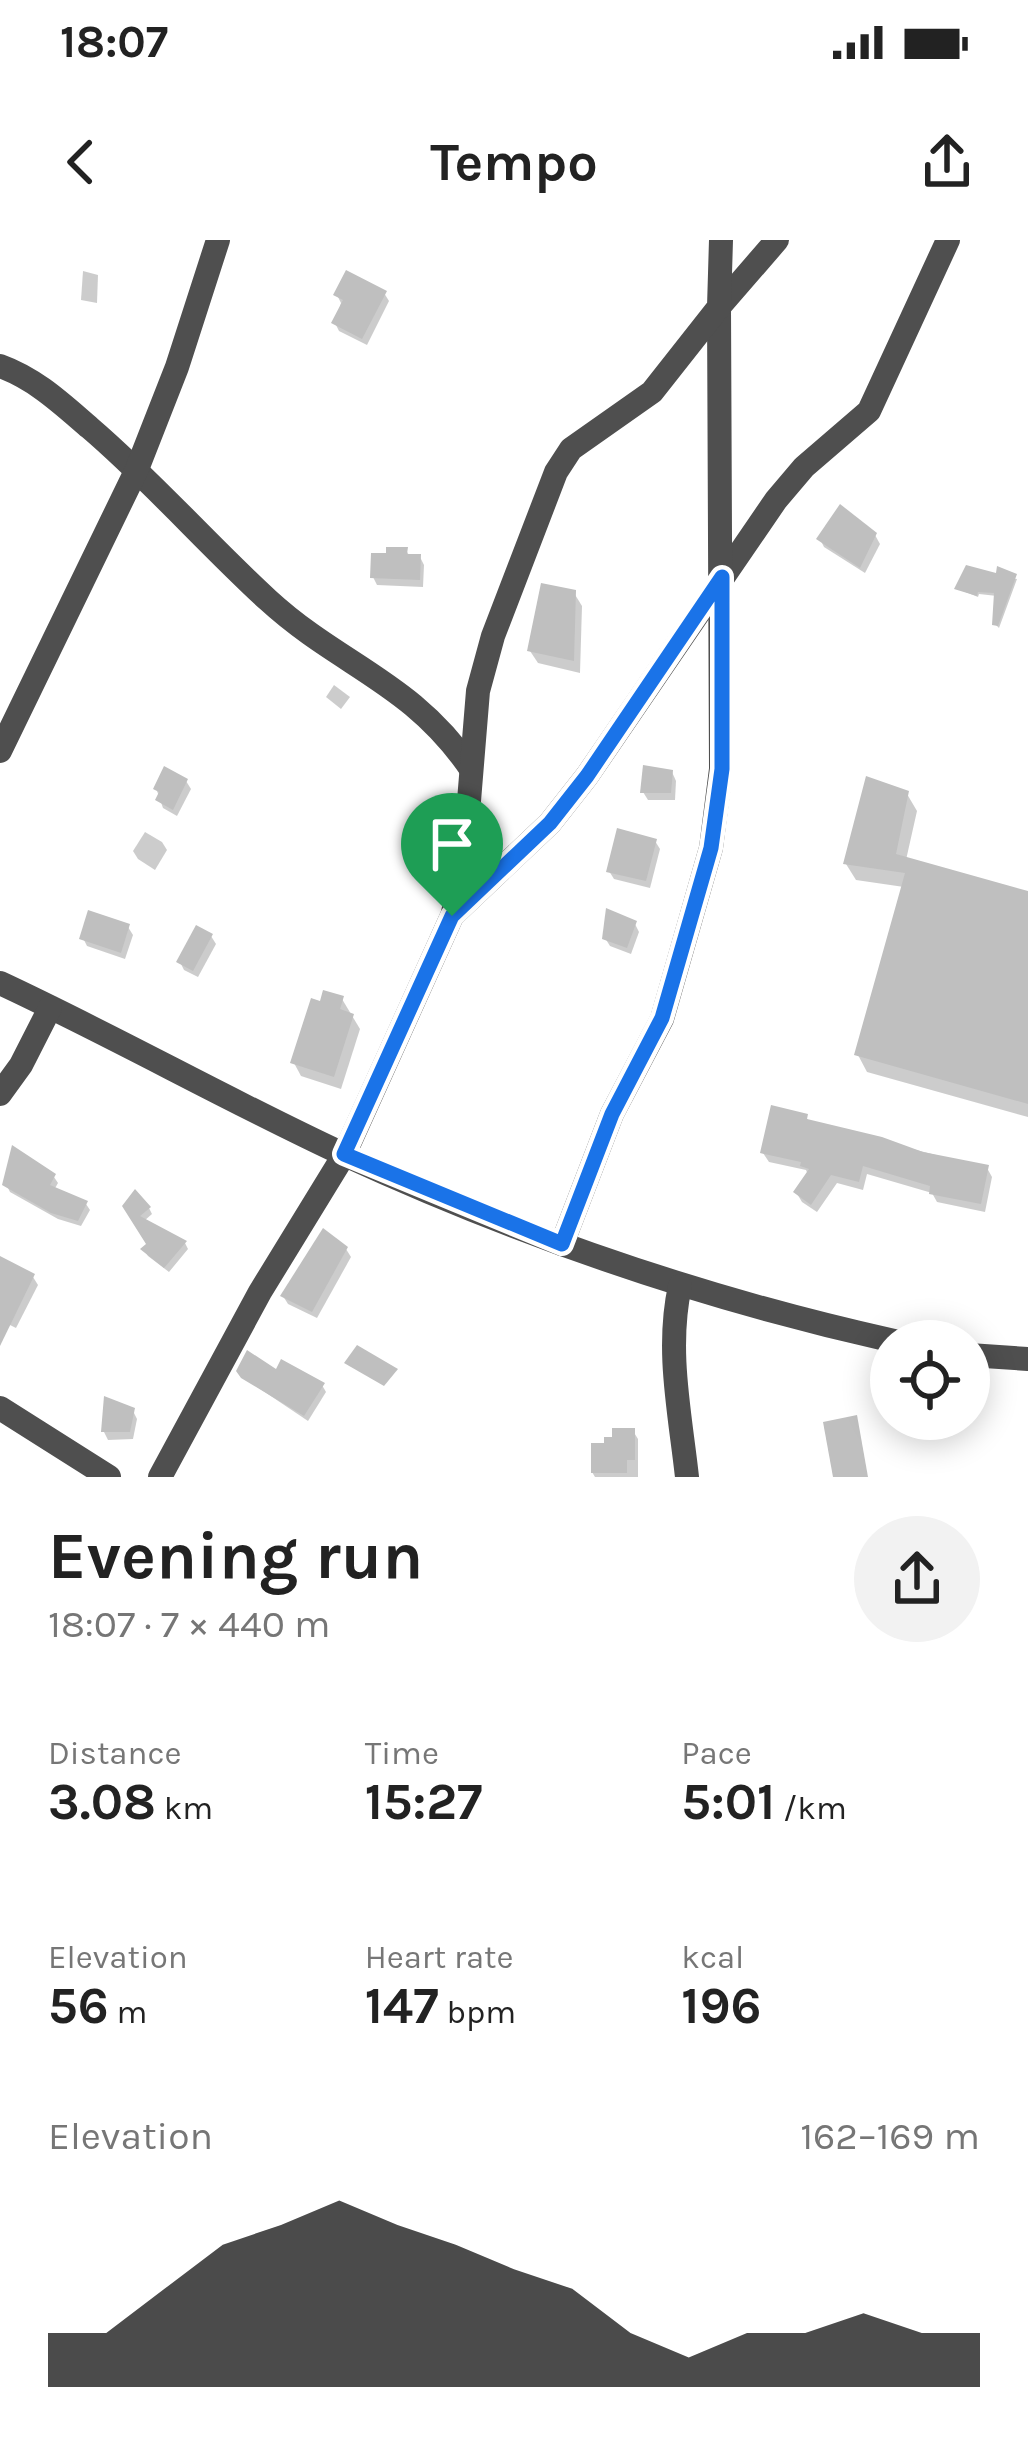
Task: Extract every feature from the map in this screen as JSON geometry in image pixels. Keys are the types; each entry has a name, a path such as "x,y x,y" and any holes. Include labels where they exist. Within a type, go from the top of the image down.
{"street":[{"path":"0,751 137,469 177,368 218,240"},
{"path":"562,1244 612,1114 662,1018 711,848 722,769 717,285 721,240"},
{"path":"160,1477 260,1292 344,1154 452,916 463,874 478,691 493,635 556,472 571,449 652,392 777,240"},
{"path":"452,916 550,823 804,467 869,411 948,240"},
{"path":"0,366 45,389 137,469 300,627 369,670 429,716 470,769"},
{"path":"0,983 344,1154 562,1244 680,1286 870,1335"},
{"path":"0,1094 50,1008"},
{"path":"680,1286 672,1323 687,1477"},
{"path":"990,1356 1028,1359"},
{"path":"0,1408 109,1477"}],"building":[{"path":"346,270 387,291 362,339 331,323 343,300 333,295"},
{"path":"840,504 877,533 860,568 816,539"},
{"path":"386,547 408,547 407,554 421,554 420,580 370,578 371,553 386,553"},
{"path":"966,565 996,573 997,566 1017,574 998,626 992,625 994,593 978,592 977,596 954,589"},
{"path":"541,583 576,590 574,661 527,651"},
{"path":"643,765 673,770 671,793 640,793"},
{"path":"164,766 188,779 173,810 155,800 159,792 153,789"},
{"path":"866,776 909,791 896,854 1028,891 1028,1104 854,1055 905,873 843,864"},
{"path":"617,828 657,839 646,881 606,872"},
{"path":"606,908 637,921 627,948 602,939"},
{"path":"88,910 130,924 121,953 79,939"},
{"path":"196,925 213,934 193,971 176,962"},
{"path":"323,990 344,996 340,1009 354,1014 334,1077 290,1063 311,998 320,1001"},
{"path":"771,1105 923,1152 989,1165 981,1204 929,1194 930,1186 863,1166 859,1182 831,1175 811,1205 793,1192 809,1169 800,1166 801,1162 760,1153"},
{"path":"12,1145 56,1174 50,1185 88,1201 78,1221 51,1213 2,1185"},
{"path":"135,1189 151,1207 140,1216 187,1241 164,1268 140,1249 146,1244 122,1206"},
{"path":"323,1228 348,1247 312,1312 280,1296"},
{"path":"0,1256 35,1274 0,1346"},
{"path":"357,1345 398,1369 384,1386 344,1363"},
{"path":"247,1350 276,1369 281,1359 325,1383 304,1416 241,1378 236,1371"},
{"path":"104,1396 135,1408 130,1432 101,1432"},
{"path":"857,1415 868,1477 833,1477 823,1422"},
{"path":"612,1428 635,1428 635,1460 627,1460 627,1473 591,1473 591,1443 604,1443 604,1437 612,1437"}],"route":[{"path":"722,577 718,668 722,769 711,848 662,1018 612,1114 562,1244 344,1154 452,916 550,823 722,577"}]}
